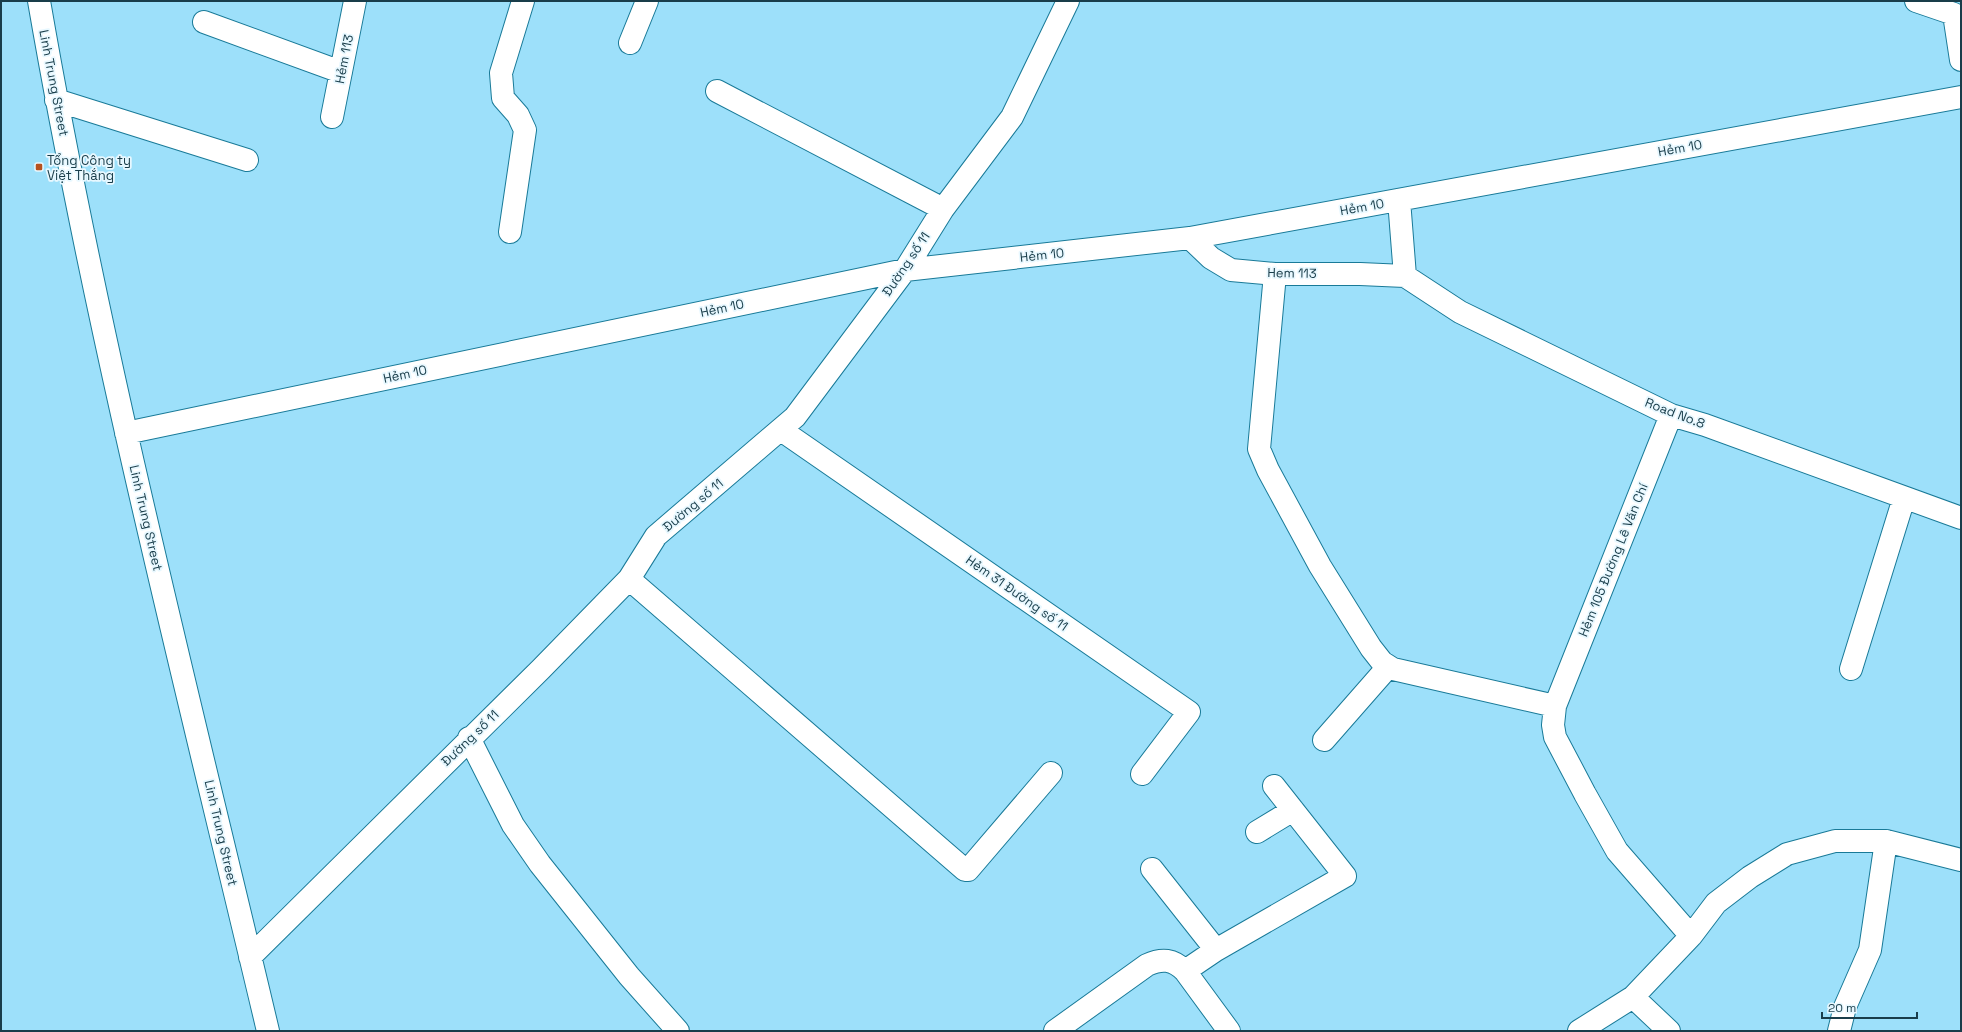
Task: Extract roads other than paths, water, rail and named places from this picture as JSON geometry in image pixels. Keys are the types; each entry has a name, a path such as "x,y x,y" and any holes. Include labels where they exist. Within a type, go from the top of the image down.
{"street":[{"name":"Linh Trung Street","path":"39,1 56,100 126,433 268,1031"},
{"name":"Hẻm 113","path":"332,117 355,1"},
{"path":"510,232 525,130 518,115 503,98 501,73 523,1"},
{"path":"630,43 647,1"},
{"name":"Đường số 11","path":"250,956 469,738 541,669 629,579 656,536 795,417 904,270 943,209 1012,117 1068,1"},
{"path":"1916,1 1954,14 1961,60"},
{"path":"204,22 341,72"},
{"path":"717,92 943,209"},
{"name":"Hẻm 10","path":"126,433 904,270 1190,238 1961,97"},
{"path":"56,100 247,160"},
{"path":"1399,200 1404,276"},
{"name":"Hem 113","path":"1190,238 1211,258 1231,270 1276,274 1360,274 1404,276"},
{"path":"1276,274 1259,449 1268,470 1320,566 1370,648 1388,667 1407,673 1555,706"},
{"name":"Road No.8","path":"1404,276 1460,312 1671,415 1704,425 1961,518"},
{"name":"Hẻm 105 Đường Lê Văn Chí","path":"1671,415 1555,706 1553,726 1555,737 1617,851 1691,936"},
{"name":"Hẻm 31 Đường số 11","path":"781,430 1189,712 1142,774"},
{"path":"1851,669 1904,498"},
{"path":"629,579 965,870 968,870 1051,773"},
{"path":"1324,740 1388,667"},
{"path":"469,738 513,825 540,864 629,976 678,1031"},
{"path":"1184,971 1216,950 1345,876 1274,786"},
{"path":"1257,832 1293,810"},
{"path":"1579,1031 1633,997 1691,936 1716,903 1750,876 1787,854 1835,841 1886,841 1961,860"},
{"path":"1839,1031 1845,1007 1870,950 1886,841"},
{"path":"1152,869 1216,950"},
{"path":"1055,1031 1154,962 1171,961 1184,971 1229,1031"},
{"path":"1633,997 1669,1031"}],"place":[{"name":"Tổng Công ty Việt Thắng","path":"39,167"}]}
